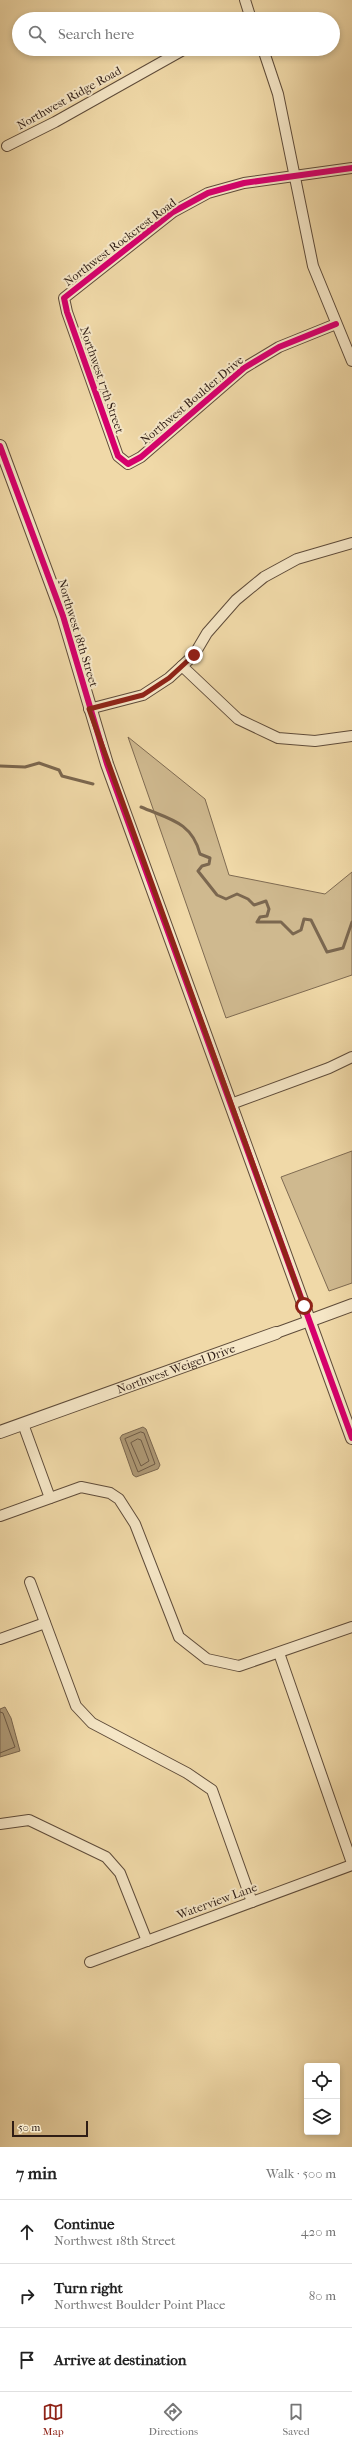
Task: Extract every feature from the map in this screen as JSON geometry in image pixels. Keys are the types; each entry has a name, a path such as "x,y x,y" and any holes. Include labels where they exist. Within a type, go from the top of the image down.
{"street":[{"path":"245,0 249,12"},
{"name":"Northwest Ridge Road","path":"7,146 55,122 173,56"},
{"path":"265,56 278,94 313,266 352,361"},
{"name":"Northwest Rockcrest Road","path":"64,298 173,212 208,193 244,183 352,168"},
{"name":"Northwest 17th Street","path":"64,298 67,312 118,456 128,464"},
{"name":"Northwest Boulder Drive","path":"128,464 141,457 244,368 279,347 336,324"},
{"name":"Northwest 18th Street","path":"0,446 63,616 89,709 352,1438"},
{"path":"89,709 143,695 169,678 194,655 207,633 236,600 264,577 297,559 352,543"},
{"path":"182,666 238,719 278,738 315,741 352,736"},
{"path":"231,1104 329,1068 352,1057"},
{"name":"Northwest Weigel Drive","path":"0,1432 352,1305"},
{"path":"23,1424 50,1498"},
{"path":"0,1516 81,1487 110,1492 119,1499 135,1524 179,1637 207,1659 239,1666 352,1627"},
{"path":"30,1582 76,1706 92,1723 187,1773 212,1790 252,1902"},
{"path":"0,1639 45,1622"},
{"path":"279,1653 352,1864"},
{"path":"0,1824 30,1820 106,1858 120,1873 147,1941"},
{"name":"Waterview Lane","path":"90,1962 352,1864"}],"shaded area":[{"path":"128,737 205,799 229,875 325,894 352,872 352,975 226,1018"},
{"path":"352,1151 352,1283 329,1291 281,1177"}],"water":[{"path":"143,1427 146,1429 160,1465 158,1469 136,1477 133,1475 120,1438 122,1435"},
{"path":"5,1707 11,1718 20,1751 0,1757 0,1709"}],"waterway":[{"path":"0,766 25,767 39,763 59,770 62,776 93,784"},
{"path":"141,807 170,819 185,828 196,843 200,854 210,858 209,864 202,866 198,871 217,895 226,899 237,894 248,899 254,905 266,901 269,909 267,916 260,917 257,922 281,922 293,934 301,930 304,919 311,920 327,952 343,948 352,922"}],"cycle path":[{"path":"336,324 279,347 244,368 141,457 128,464 118,456 67,312 64,298 173,212 208,193 244,183 352,168"},
{"path":"0,446 63,616 107,764 352,1438"}],"route":[{"path":"194,655 169,678 143,695 89,709 107,764 304,1306"}]}
